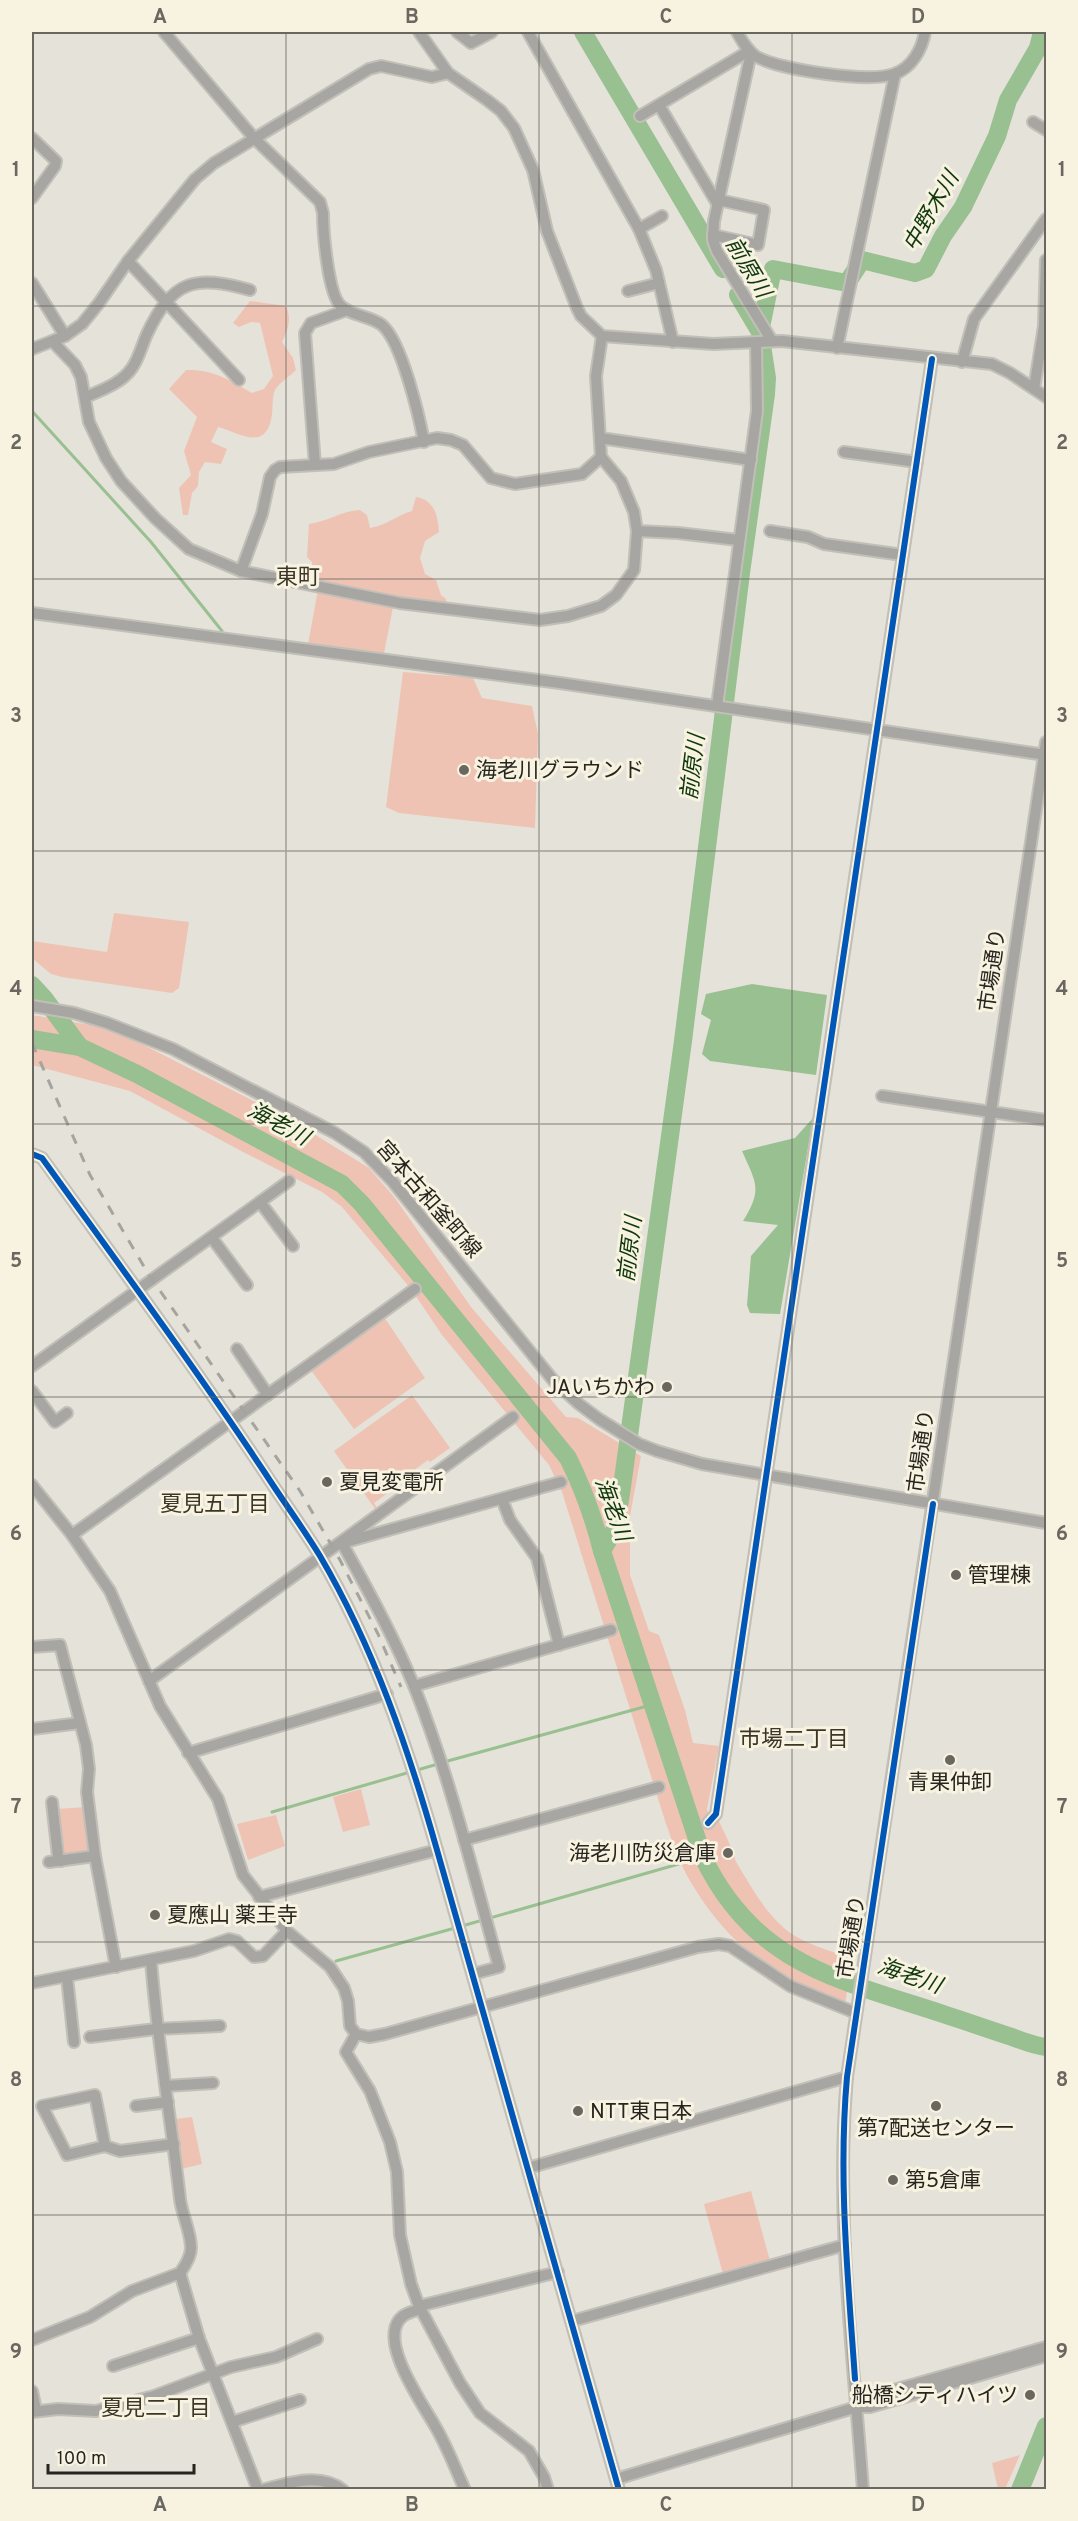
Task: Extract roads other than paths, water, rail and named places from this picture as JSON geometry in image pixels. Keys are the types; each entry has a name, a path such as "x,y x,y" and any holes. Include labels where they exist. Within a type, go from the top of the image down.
{"street":[{"path":"164,32 254,138 320,202 332,294 341,307 382,325 394,341 420,416 424,442"},
{"path":"419,32 448,73 488,100 501,111 514,128 533,170 547,231 577,308 581,316 602,336 673,342 764,342 992,364 1047,397"},
{"path":"458,32 471,43 490,32"},
{"path":"528,32 639,229 659,283 673,342"},
{"path":"739,32 750,52 778,66 869,77 895,74 917,57 923,47 925,32"},
{"path":"640,116 750,52"},
{"path":"718,706 738,540 751,460 764,342 717,251 713,235 750,52"},
{"path":"32,349 65,336 92,313 129,261 195,179 214,163 369,69 381,66 432,77 448,73"},
{"path":"837,348 895,74"},
{"path":"659,105 719,202 764,210 758,245 713,235"},
{"path":"1033,122 1047,129"},
{"path":"32,138 56,161 55,166 32,198"},
{"path":"639,229 662,216"},
{"path":"1046,219 1047,226"},
{"path":"962,362 974,319 1046,219"},
{"path":"1034,389 1044,327 1047,260"},
{"path":"129,261 239,380"},
{"path":"86,397 117,382 132,368 149,331 166,302 185,285 217,281 250,290"},
{"path":"32,283 65,336"},
{"path":"628,291 659,283"},
{"path":"315,465 305,333 311,322 347,310"},
{"path":"53,342 75,365 86,397 89,422 106,458 122,481 155,518 189,549 241,572 399,603 540,620 568,616 601,606 616,595 634,570 637,531 634,512 621,481 601,457 596,376 602,336"},
{"path":"708,1822 716,1815 768,1476 823,1086 932,359"},
{"path":"241,572 262,514 270,477 280,467 334,464 369,452 437,438 463,445 491,478 515,484 582,474 601,457"},
{"path":"600,438 751,460"},
{"path":"844,452 917,462"},
{"path":"637,531 678,532 738,540"},
{"path":"770,531 808,537 824,544 903,555"},
{"path":"32,613 734,708 1046,755"},
{"name":"市場通り","path":"863,2490 845,2245 842,2152 847,2077 1047,742"},
{"name":"宮本古和釜町線","path":"37,1007 117,1027 173,1048 335,1133 364,1152 393,1182 553,1380 586,1409 624,1435 657,1451 688,1460 768,1476"},
{"path":"882,1095 1047,1120"},
{"path":"32,1166 37,1156 138,1291 231,1422 320,1557 387,1694 414,1772 483,2007 617,2484 857,2407 870,2407 1047,2356"},
{"path":"32,1366 289,1182"},
{"path":"260,1202 293,1246"},
{"path":"212,1238 247,1285"},
{"path":"72,1535 414,1289"},
{"path":"237,1349 268,1395"},
{"path":"32,1391 55,1422 67,1413"},
{"path":"149,1681 513,1417"},
{"path":"768,1476 1047,1523"},
{"path":"342,1543 561,1482"},
{"path":"32,1485 72,1535 110,1591 160,1706 218,1799 243,1875 287,1930 330,1967 344,1988 348,2001 350,2026 356,2034 376,2036 698,1947 719,1944 730,1946 790,1986 856,2013"},
{"path":"502,1499 510,1520 537,1558 559,1645"},
{"path":"342,1543 379,1610 414,1686 443,1768 499,1967 473,1974"},
{"path":"414,1686 611,1630"},
{"path":"32,1647 60,1645 89,1769 87,1791 95,1857 116,1967"},
{"path":"188,1753 387,1694"},
{"path":"32,1730 80,1723"},
{"path":"464,1840 659,1787"},
{"path":"52,1802 58,1856 61,1861"},
{"path":"260,1898 437,1850"},
{"path":"49,1862 95,1857"},
{"path":"32,1983 194,1951 229,1939 237,1941 258,1958 263,1956 287,1930"},
{"path":"33,2337 90,2317 132,2291 180,2273 185,2266 191,2247 181,2210 166,2086 156,2029 151,1960"},
{"path":"67,1977 74,2042"},
{"path":"90,2037 156,2029 220,2026"},
{"path":"356,2034 346,2052 370,2091 390,2142 398,2172 400,2235 411,2284 420,2307 460,2383 480,2413 529,2451 544,2477 548,2490"},
{"path":"528,2168 847,2077"},
{"path":"166,2086 213,2083"},
{"path":"105,2146 95,2095 42,2106 67,2155 105,2146 120,2151 174,2144"},
{"path":"136,2106 168,2102"},
{"path":"572,2321 845,2245"},
{"path":"465,2490 436,2428 397,2356 395,2333 398,2321 407,2313 420,2307 558,2272"},
{"path":"180,2273 199,2338 260,2490 290,2482 317,2480 343,2490"},
{"path":"113,2366 199,2338"},
{"path":"32,2391 34,2411 96,2411 154,2396 213,2372 276,2357 317,2339"},
{"path":"857,2407 868,2397 1047,2347"},
{"path":"232,2422 300,2400"}],"waterway":[{"name":"前原川","path":"583,32 723,269"},
{"name":"中野木川","path":"760,332 773,269 847,283 862,260 915,273 926,269 943,236 963,207 997,136 1008,100 1038,48 1042,32"},
{"name":"前原川","path":"602,1551 615,1529 621,1494 683,1041 741,573 766,394 767,378 760,332 738,295"},
{"path":"32,411 151,542 222,631"},
{"path":"32,985 80,1047"},
{"name":"海老川","path":"32,1039 80,1047 137,1074 342,1184 362,1204 568,1458 592,1515 703,1857 724,1894 748,1923 775,1946 805,1964 837,1978 1046,2047"},
{"path":"444,1762 651,1705"},
{"path":"272,1812 438,1764"},
{"path":"462,1926 703,1857"},
{"path":"336,1961 455,1928"},
{"path":"1020,2490 1046,2426"}],"railway":[{"path":"32,1043 90,1175 149,1275 300,1491 340,1560 378,1634 401,1687"}],"place":[{"name":"海老川グラウンド","path":"464,770"},
{"name":"JAいちかわ","path":"667,1387"},
{"name":"夏見変電所","path":"327,1482"},
{"name":"管理棟","path":"956,1575"},
{"name":"青果仲卸","path":"950,1760"},
{"name":"海老川防災倉庫","path":"728,1853"},
{"name":"夏應山 薬王寺","path":"155,1915"},
{"name":"第7配送センター","path":"936,2106"},
{"name":"NTT東日本","path":"578,2111"},
{"name":"第5倉庫","path":"893,2180"},
{"name":"船橋シティハイツ","path":"1030,2395"}],"district":[{"name":"東町","path":"298,576"},
{"name":"夏見五丁目","path":"215,1503"},
{"name":"市場二丁目","path":"794,1738"},
{"name":"夏見二丁目","path":"156,2407"}]}
